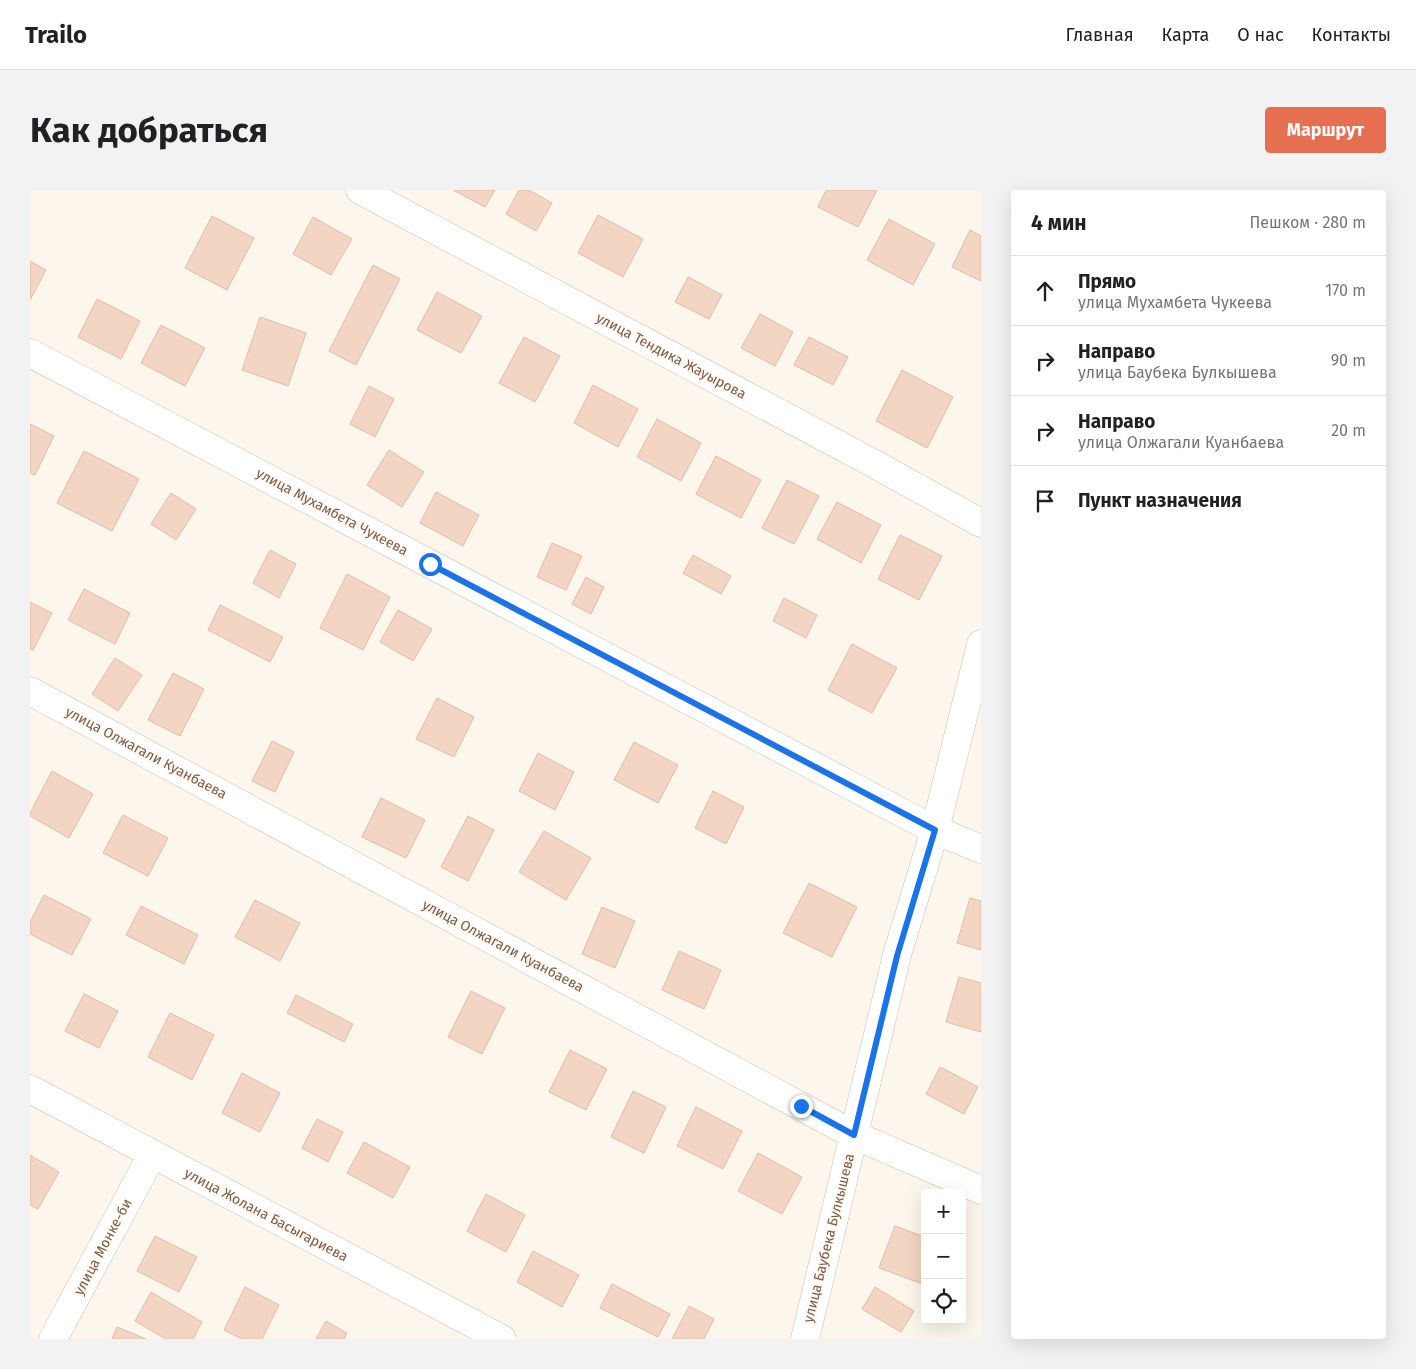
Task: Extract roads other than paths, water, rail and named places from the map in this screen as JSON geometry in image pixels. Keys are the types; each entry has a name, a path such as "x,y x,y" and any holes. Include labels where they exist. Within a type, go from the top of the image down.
{"street":[{"name":"улица Тендика Жауырова","path":"360,190 871,462 981,523"},
{"name":"улица Мухамбета Чукеева","path":"30,353 935,830 981,850"},
{"name":"улица Баубека Булкышева","path":"805,1339 897,956 935,830 981,644"},
{"name":"улица Олжагали Куанбаева","path":"30,691 854,1135 981,1190"},
{"name":"улица Жолана Басыгариева","path":"30,1089 502,1339"},
{"name":"улица Монке-би","path":"53,1339 152,1154"}]}
